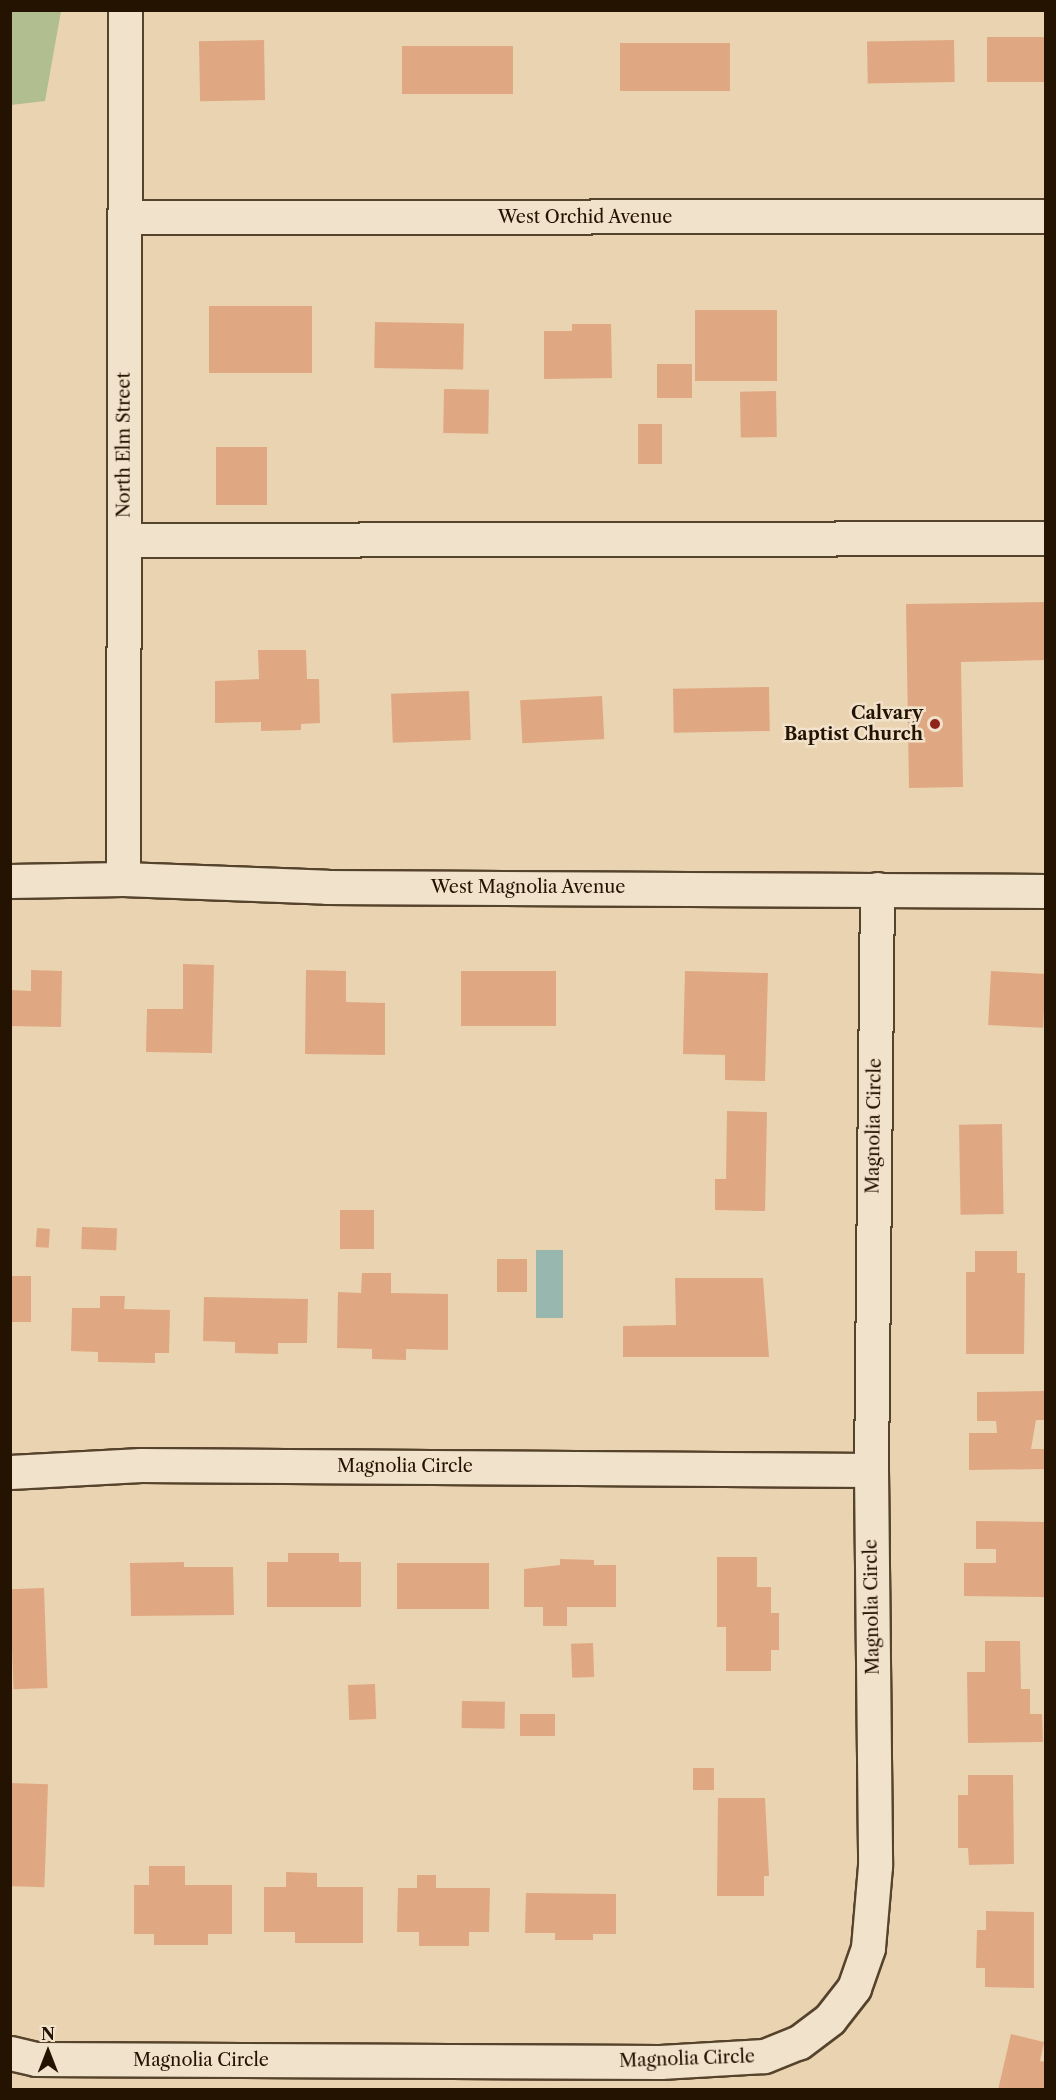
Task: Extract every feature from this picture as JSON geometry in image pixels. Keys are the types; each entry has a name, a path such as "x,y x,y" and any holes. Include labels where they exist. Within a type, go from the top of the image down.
{"street":[{"name":"North Elm Street","path":"123,879 125,10"},
{"name":"West Orchid Avenue","path":"125,217 1046,216"},
{"path":"124,540 1046,538"},
{"name":"West Magnolia Avenue","path":"10,881 123,879 327,887 1046,891"},
{"name":"Magnolia Circle","path":"10,2053 36,2059 660,2062 764,2056 799,2042 830,2019 854,1988 868,1948 874,1907 871,1470 877,889"},
{"name":"Magnolia Circle","path":"10,1472 141,1465 871,1470"}],"green space":[{"path":"10,11 61,11 45,101 11,105"}],"water":[{"path":"536,1250 563,1250 563,1318 536,1318"}],"building":[{"path":"987,37 1046,37 1046,82 987,82"},
{"path":"264,40 265,100 200,101 199,41"},
{"path":"954,40 955,82 868,84 867,42"},
{"path":"620,43 730,43 730,91 620,91"},
{"path":"402,46 513,46 513,94 402,94"},
{"path":"209,306 312,306 312,373 209,373"},
{"path":"695,310 777,310 777,381 695,381"},
{"path":"375,322 464,324 463,370 374,368"},
{"path":"572,324 611,324 612,378 544,379 544,331 572,331"},
{"path":"657,364 692,364 692,398 657,398"},
{"path":"444,389 489,390 488,434 443,433"},
{"path":"776,391 777,437 741,438 740,392"},
{"path":"638,424 662,424 662,464 638,464"},
{"path":"216,447 267,447 267,505 216,505"},
{"name":"Calvary Baptist Church","path":"1046,602 1046,660 961,662 963,787 909,788 906,604"},
{"path":"258,650 306,650 307,679 319,679 320,723 301,724 301,730 261,731 261,722 215,723 215,681 259,679"},
{"path":"769,687 770,731 674,733 673,689"},
{"path":"469,691 471,740 393,743 391,694"},
{"path":"602,696 604,739 522,743 520,700"},
{"path":"183,964 214,965 212,1053 146,1052 147,1009 183,1009"},
{"path":"31,970 62,971 61,1027 10,1026 10,990 31,991"},
{"path":"306,970 346,971 346,1002 385,1003 385,1055 305,1054"},
{"path":"461,971 556,971 556,1026 461,1026"},
{"path":"685,971 768,973 765,1081 725,1080 725,1055 683,1054"},
{"path":"991,971 1046,974 1043,1028 988,1025"},
{"path":"727,1111 767,1112 765,1211 715,1210 715,1179 726,1179"},
{"path":"1002,1124 1004,1214 961,1215 959,1125"},
{"path":"340,1210 374,1210 374,1249 340,1249"},
{"path":"82,1227 117,1228 116,1250 81,1249"},
{"path":"37,1228 50,1229 49,1248 36,1247"},
{"path":"975,1251 1017,1251 1017,1273 1025,1273 1024,1354 966,1354 966,1272 975,1272"},
{"path":"497,1259 527,1259 527,1292 497,1292"},
{"path":"362,1273 391,1273 391,1293 448,1294 448,1350 406,1349 406,1360 372,1359 372,1349 337,1348 338,1292 361,1293"},
{"path":"10,1276 31,1276 31,1322 10,1322"},
{"path":"675,1278 763,1278 769,1357 623,1357 623,1326 676,1325"},
{"path":"100,1296 125,1296 124,1309 170,1310 169,1353 155,1353 155,1363 98,1362 98,1352 71,1351 72,1308 100,1308"},
{"path":"204,1297 308,1299 307,1343 278,1343 278,1354 235,1353 235,1342 203,1341"},
{"path":"1044,1391 1044,1420 1036,1420 1031,1449 1045,1449 1045,1469 969,1470 969,1433 997,1433 996,1421 977,1421 977,1392"},
{"path":"976,1521 1045,1522 1045,1597 964,1596 964,1563 996,1563 996,1549 976,1549"},
{"path":"288,1553 339,1553 339,1562 361,1562 361,1607 267,1607 267,1562 288,1562"},
{"path":"717,1557 757,1557 757,1587 771,1587 771,1613 779,1613 779,1650 771,1650 771,1671 726,1671 726,1627 717,1627"},
{"path":"560,1559 594,1560 594,1565 616,1565 616,1607 567,1607 567,1626 543,1626 543,1607 524,1607 524,1569 560,1565"},
{"path":"184,1562 184,1567 233,1567 234,1615 131,1616 130,1563"},
{"path":"397,1563 489,1563 489,1609 397,1609"},
{"path":"44,1588 47,1688 14,1689 10,1589"},
{"path":"985,1641 1020,1641 1021,1689 1030,1689 1030,1714 1042,1714 1043,1742 968,1743 967,1672 985,1672"},
{"path":"593,1643 594,1677 572,1678 571,1644"},
{"path":"375,1684 376,1719 349,1720 348,1685"},
{"path":"462,1701 505,1702 505,1729 462,1728"},
{"path":"520,1714 555,1714 555,1736 520,1736"},
{"path":"693,1768 714,1768 714,1790 693,1790"},
{"path":"968,1775 1013,1775 1014,1864 969,1865 968,1848 958,1848 958,1795 968,1795"},
{"path":"10,1783 48,1784 44,1887 10,1886"},
{"path":"718,1798 765,1798 769,1876 764,1876 764,1896 717,1896"},
{"path":"149,1866 185,1866 185,1885 232,1885 232,1934 208,1934 208,1945 154,1945 154,1934 134,1934 134,1885 149,1885"},
{"path":"286,1872 317,1873 317,1887 363,1887 363,1943 295,1943 295,1932 264,1932 264,1887 286,1887"},
{"path":"417,1875 436,1875 436,1888 490,1888 489,1932 469,1932 469,1946 419,1946 419,1932 397,1932 398,1888 417,1888"},
{"path":"526,1893 616,1894 616,1934 593,1934 593,1940 555,1940 555,1933 525,1933"},
{"path":"986,1911 1034,1912 1034,1988 985,1987 985,1968 976,1968 977,1930 986,1930"},
{"path":"1011,2034 1044,2042 1040,2061 1046,2062 1046,2090 998,2090"}],"place":[{"name":"Calvary Baptist Church","path":"935,724"}]}
